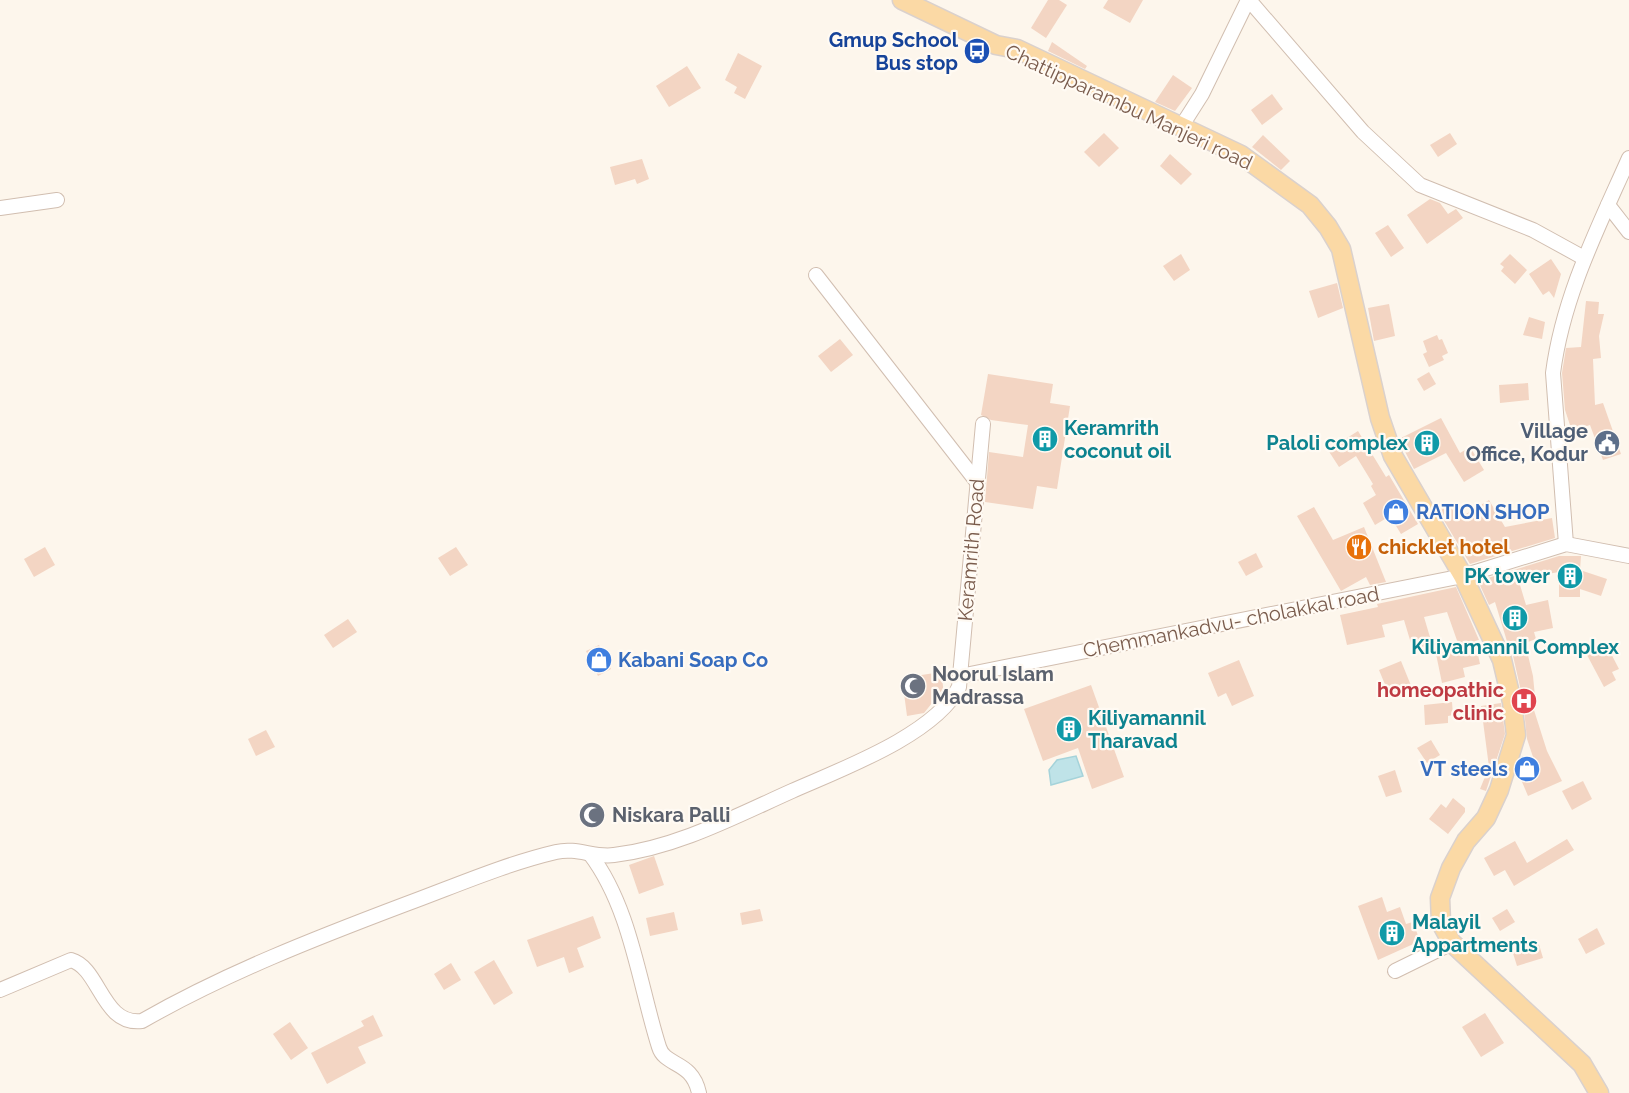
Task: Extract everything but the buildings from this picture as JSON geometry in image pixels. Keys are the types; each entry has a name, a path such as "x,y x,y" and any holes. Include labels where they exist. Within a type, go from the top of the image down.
{"main road":[{"name":"Chattipparambu Manjeri road","path":"902,0 996,45 1017,49 1241,155 1310,205 1328,226 1341,249 1380,418 1392,456 1463,576 1502,660 1516,735 1499,790 1486,818 1466,841 1451,868 1440,898 1442,922 1452,943 1582,1064 1599,1093"}],"street":[{"path":"1181,127 1202,94 1248,0 1363,132 1420,185 1533,231 1584,258"},
{"path":"1629,158 1584,258 1566,311 1553,373 1566,544 1629,556"},
{"path":"0,208 57,200"},
{"path":"1608,205 1629,232"},
{"path":"816,275 977,482"},
{"name":"Keramrith Road","path":"960,676 983,424"},
{"name":"Chemmankadvu- cholakkal road","path":"960,676 1463,576 1566,544"},
{"path":"0,990 71,960 84,969 121,1017 134,1022 142,1021 299,944 468,881 557,851 578,849 590,854 613,856 658,845 731,819 868,759 902,738 953,699 959,687 960,676"},
{"path":"590,854 602,870 618,908 641,979 659,1051 694,1076 699,1093"},
{"path":"1395,971 1452,943"}],"water":[{"path":"1076,756 1083,776 1051,785 1049,770 1057,760"}],"place":[{"name":"Gmup School Bus stop","path":"977,51"},
{"name":"Keramrith coconut oil","path":"1045,439"},
{"name":"Paloli complex","path":"1427,443"},
{"name":"Village Office, Kodur","path":"1607,443"},
{"name":"RATION SHOP","path":"1396,512"},
{"name":"chicklet hotel","path":"1359,547"},
{"name":"PK tower","path":"1570,576"},
{"name":"Kiliyamannil Complex","path":"1515,618"},
{"name":"Kabani Soap Co","path":"599,660"},
{"name":"Noorul Islam Madrassa","path":"913,686"},
{"name":"homeopathic clinic","path":"1524,701"},
{"name":"Kiliyamannil Tharavad","path":"1069,729"},
{"name":"VT steels","path":"1527,769"},
{"name":"Niskara Palli","path":"592,815"},
{"name":"Malayil Appartments","path":"1392,933"}]}
